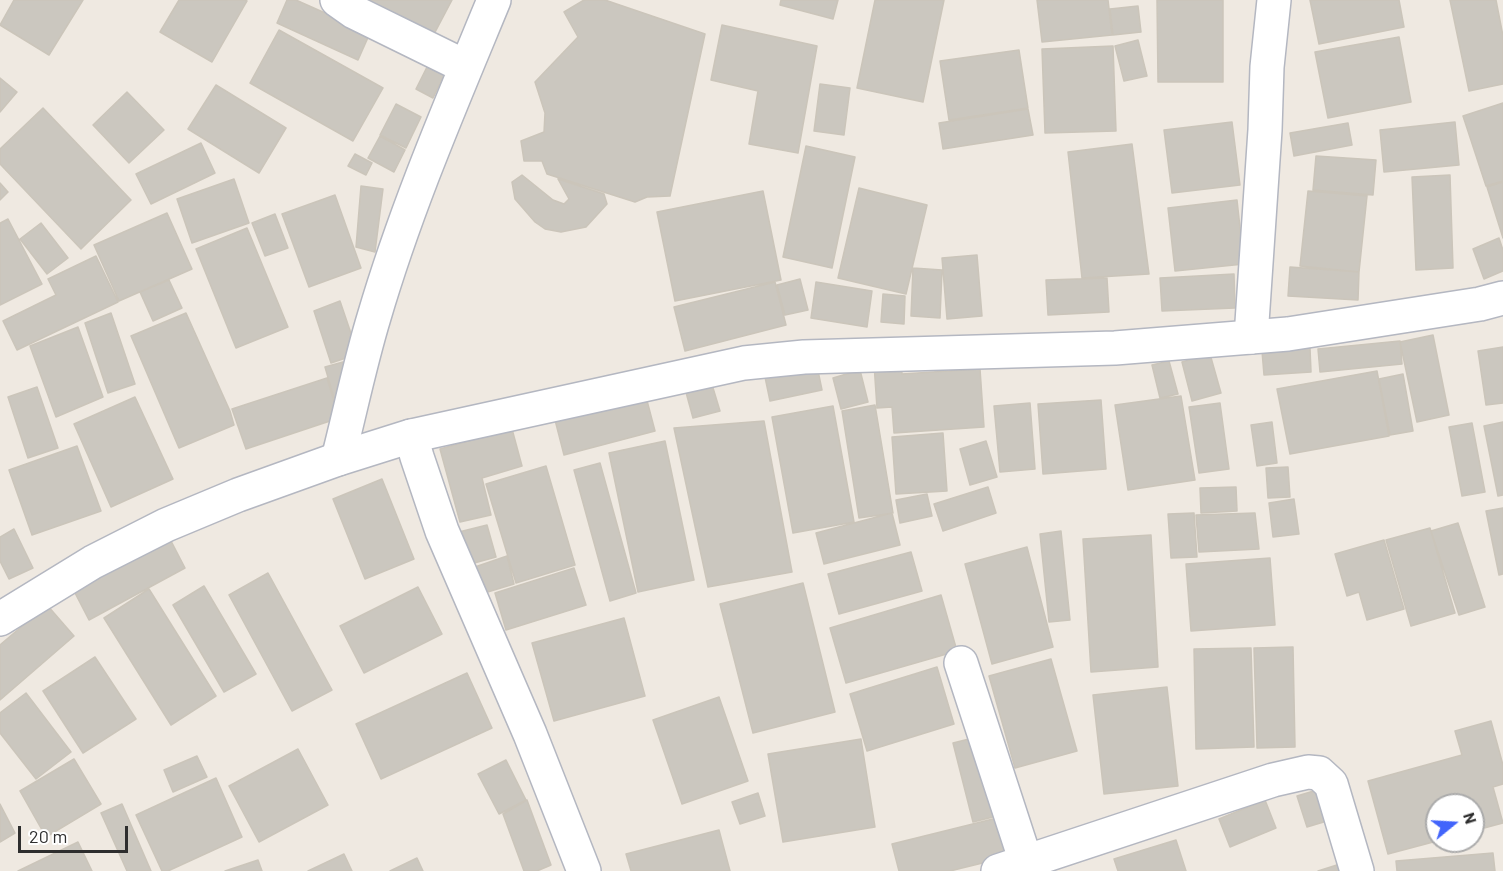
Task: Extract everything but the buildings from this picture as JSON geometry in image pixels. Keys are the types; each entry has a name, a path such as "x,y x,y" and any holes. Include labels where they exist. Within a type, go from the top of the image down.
{"street":[{"path":"338,0 354,12 466,67"},
{"path":"338,459 373,318 414,197 494,0"},
{"path":"1251,337 1267,67 1274,0"},
{"path":"0,619 93,562 166,525 238,495 338,459 411,436 744,363 804,357 1115,348 1288,334 1480,304 1503,298"},
{"path":"411,436 442,531 530,734 584,871"},
{"path":"961,663 1012,866 1272,780 1308,772 1320,773 1331,784 1357,871"}]}
